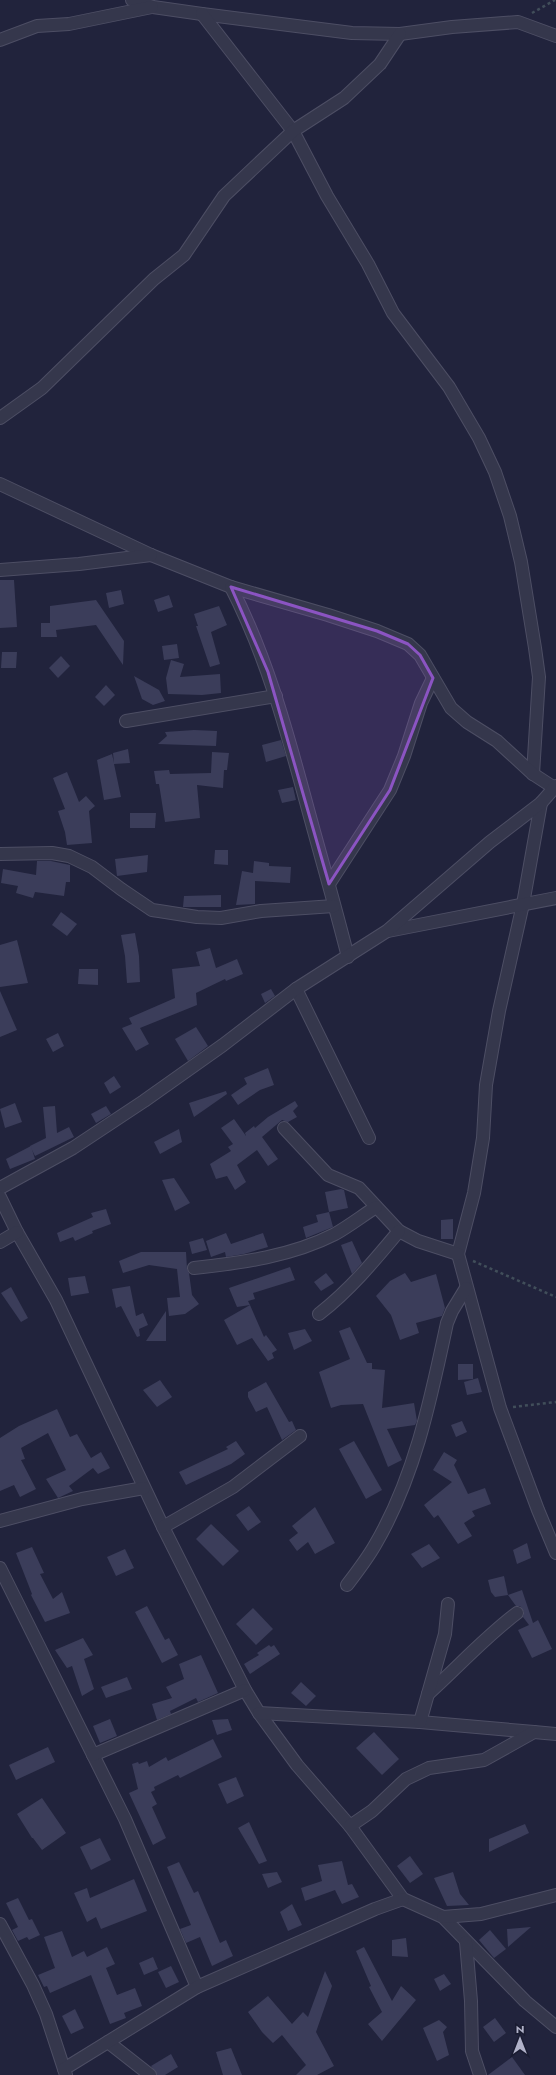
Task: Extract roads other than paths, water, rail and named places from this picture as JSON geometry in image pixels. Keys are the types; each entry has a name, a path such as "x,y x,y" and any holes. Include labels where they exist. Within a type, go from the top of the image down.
{"street":[{"path":"132,0 153,6 202,14 352,33 400,34 452,27 518,22 556,36"},
{"path":"0,40 6,36 37,26 69,24 153,6"},
{"path":"202,14 293,131 327,196 368,264 393,313 449,387 479,438 495,472 510,516 521,562 539,677 533,774"},
{"path":"0,418 42,388 154,279 184,255 224,196 293,131 344,98 380,64 400,34"},
{"path":"0,484 151,554 231,587 328,615 377,631 408,644 420,656 451,708 467,722 497,741 533,774 556,788 541,803 490,842 386,932 296,989 223,1045 144,1101 73,1148 0,1188"},
{"path":"0,570 79,564 151,554"},
{"path":"231,587 246,618 276,696 348,957"},
{"path":"329,884 390,790 404,756 421,703 433,678"},
{"path":"126,721 276,696"},
{"path":"541,803 523,904 499,1011 486,1086 483,1138 474,1193 458,1254 466,1288 485,1348 500,1408 538,1510 556,1553"},
{"path":"0,854 52,853 69,856 92,867 152,910 158,911 197,917 221,918 261,911 334,906"},
{"path":"386,932 556,898"},
{"path":"296,989 369,1138"},
{"path":"284,1128 328,1175 359,1188 399,1231 418,1241 458,1254"},
{"path":"0,1197 17,1232 56,1300 163,1527 245,1690 259,1713 297,1765 350,1826 403,1898 443,1917 525,2001 556,2027"},
{"path":"194,1268 232,1264 302,1248 335,1234 376,1207"},
{"path":"319,1314 340,1298 365,1272 399,1231"},
{"path":"0,1242 17,1232"},
{"path":"347,1585 375,1546 391,1515 418,1444 432,1398 447,1323 452,1311 466,1288"},
{"path":"163,1527 233,1487 300,1436"},
{"path":"0,1522 82,1499 144,1488"},
{"path":"0,1568 125,1819 196,1987"},
{"path":"420,1722 445,1634 448,1604"},
{"path":"428,1694 469,1657 497,1628 517,1613"},
{"path":"93,1755 245,1690"},
{"path":"259,1713 420,1722 556,1734"},
{"path":"350,1826 372,1811 406,1779 429,1768 484,1760 534,1732"},
{"path":"443,1917 481,1914 556,1895"},
{"path":"0,1924 33,1985 46,2014 65,2072 108,2042 196,1987 403,1898"},
{"path":"466,1942 471,2001 472,2050 480,2075"},
{"path":"108,2042 150,2075"}]}
